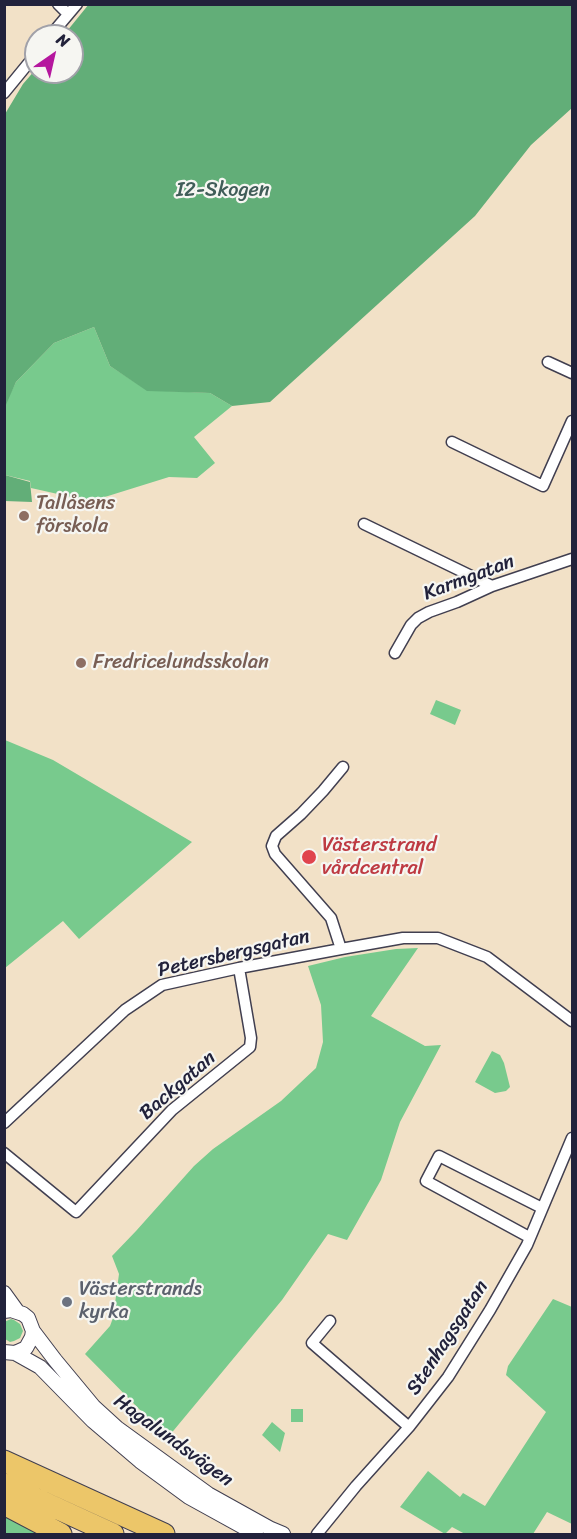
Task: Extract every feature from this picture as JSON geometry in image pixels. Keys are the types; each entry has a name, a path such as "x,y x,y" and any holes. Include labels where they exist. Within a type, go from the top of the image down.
{"highway":[{"path":"4,1461 164,1534"},
{"path":"4,1484 113,1534"},
{"path":"4,1504 61,1534"}],"street":[{"path":"58,4 68,14"},
{"path":"60,24 77,4"},
{"path":"4,93 24,69"},
{"path":"548,362 573,373"},
{"path":"452,442 543,486 573,421"},
{"path":"363,524 492,586"},
{"name":"Karmgatan","path":"395,653 411,625 429,612 492,586 573,559"},
{"name":"Petersbergsgatan","path":"341,949 331,918 275,854 272,846 276,836 301,814 343,768"},
{"name":"Petersbergsgatan","path":"4,1123 102,1030 125,1010 162,985 341,949 403,938 438,938 487,957 573,1021"},
{"name":"Backgatan","path":"4,1153 76,1212 172,1110 250,1047 251,1038 239,968"},
{"name":"Stenhagsgatan","path":"317,1534 409,1427 448,1377 527,1245 573,1138"},
{"path":"530,1237 426,1181 439,1156 542,1208"},
{"path":"4,1293 11,1311"},
{"name":"Hagalundsvägen","path":"11,1311 28,1318 33,1331 55,1360 94,1407 117,1428 208,1494 283,1534"},
{"path":"330,1321 312,1343 409,1427"},
{"path":"10,1353 26,1348 33,1331"},
{"name":"Hagalundsvägen","path":"10,1353 40,1367 93,1421 140,1461 189,1497 256,1534"}],"green space":[{"name":"I2-Skogen","path":"89,4 572,5 572,108 531,145 475,216 270,402 232,406 210,393 147,391 110,366 94,327 54,343 16,382 5,407 5,114 24,83 84,84 84,24 73,24"},
{"path":"94,327 110,366 147,390 210,393 232,406 194,437 215,463 197,478 169,477 89,501 31,488 30,481 5,475 5,404 16,382 54,343"},
{"path":"5,475 30,482 32,502 5,501"},
{"path":"436,700 461,710 455,725 430,714"},
{"path":"5,740 53,760 192,842 79,939 63,921 5,968"},
{"path":"418,948 371,1016 425,1046 441,1045 400,1122 381,1180 347,1240 328,1234 282,1300 169,1436 85,1354 110,1326 113,1318 119,1274 112,1256 194,1166 213,1149 281,1101 316,1068 323,1042 321,1005 308,966 345,957"},
{"path":"492,1051 500,1055 504,1063 510,1087 506,1091 495,1093 475,1082"},
{"path":"553,1299 572,1307 572,1524 547,1512 533,1534 465,1534 452,1527 445,1534 400,1507 428,1471 460,1497 463,1493 485,1506 546,1412 506,1375 508,1366"},
{"path":"11,1319 20,1324 23,1331 20,1338 10,1342 5,1339 4,1322"},
{"path":"291,1409 303,1409 303,1422 291,1422"},
{"path":"272,1422 285,1433 280,1452 262,1435"},
{"path":"5,1514 41,1534 5,1534"}],"place":[{"name":"Tallåsens förskola","path":"24,516"},
{"name":"Fredricelundsskolan","path":"81,663"},
{"name":"Västerstrand vårdcentral","path":"309,857"},
{"name":"Västerstrands kyrka","path":"67,1302"}]}
